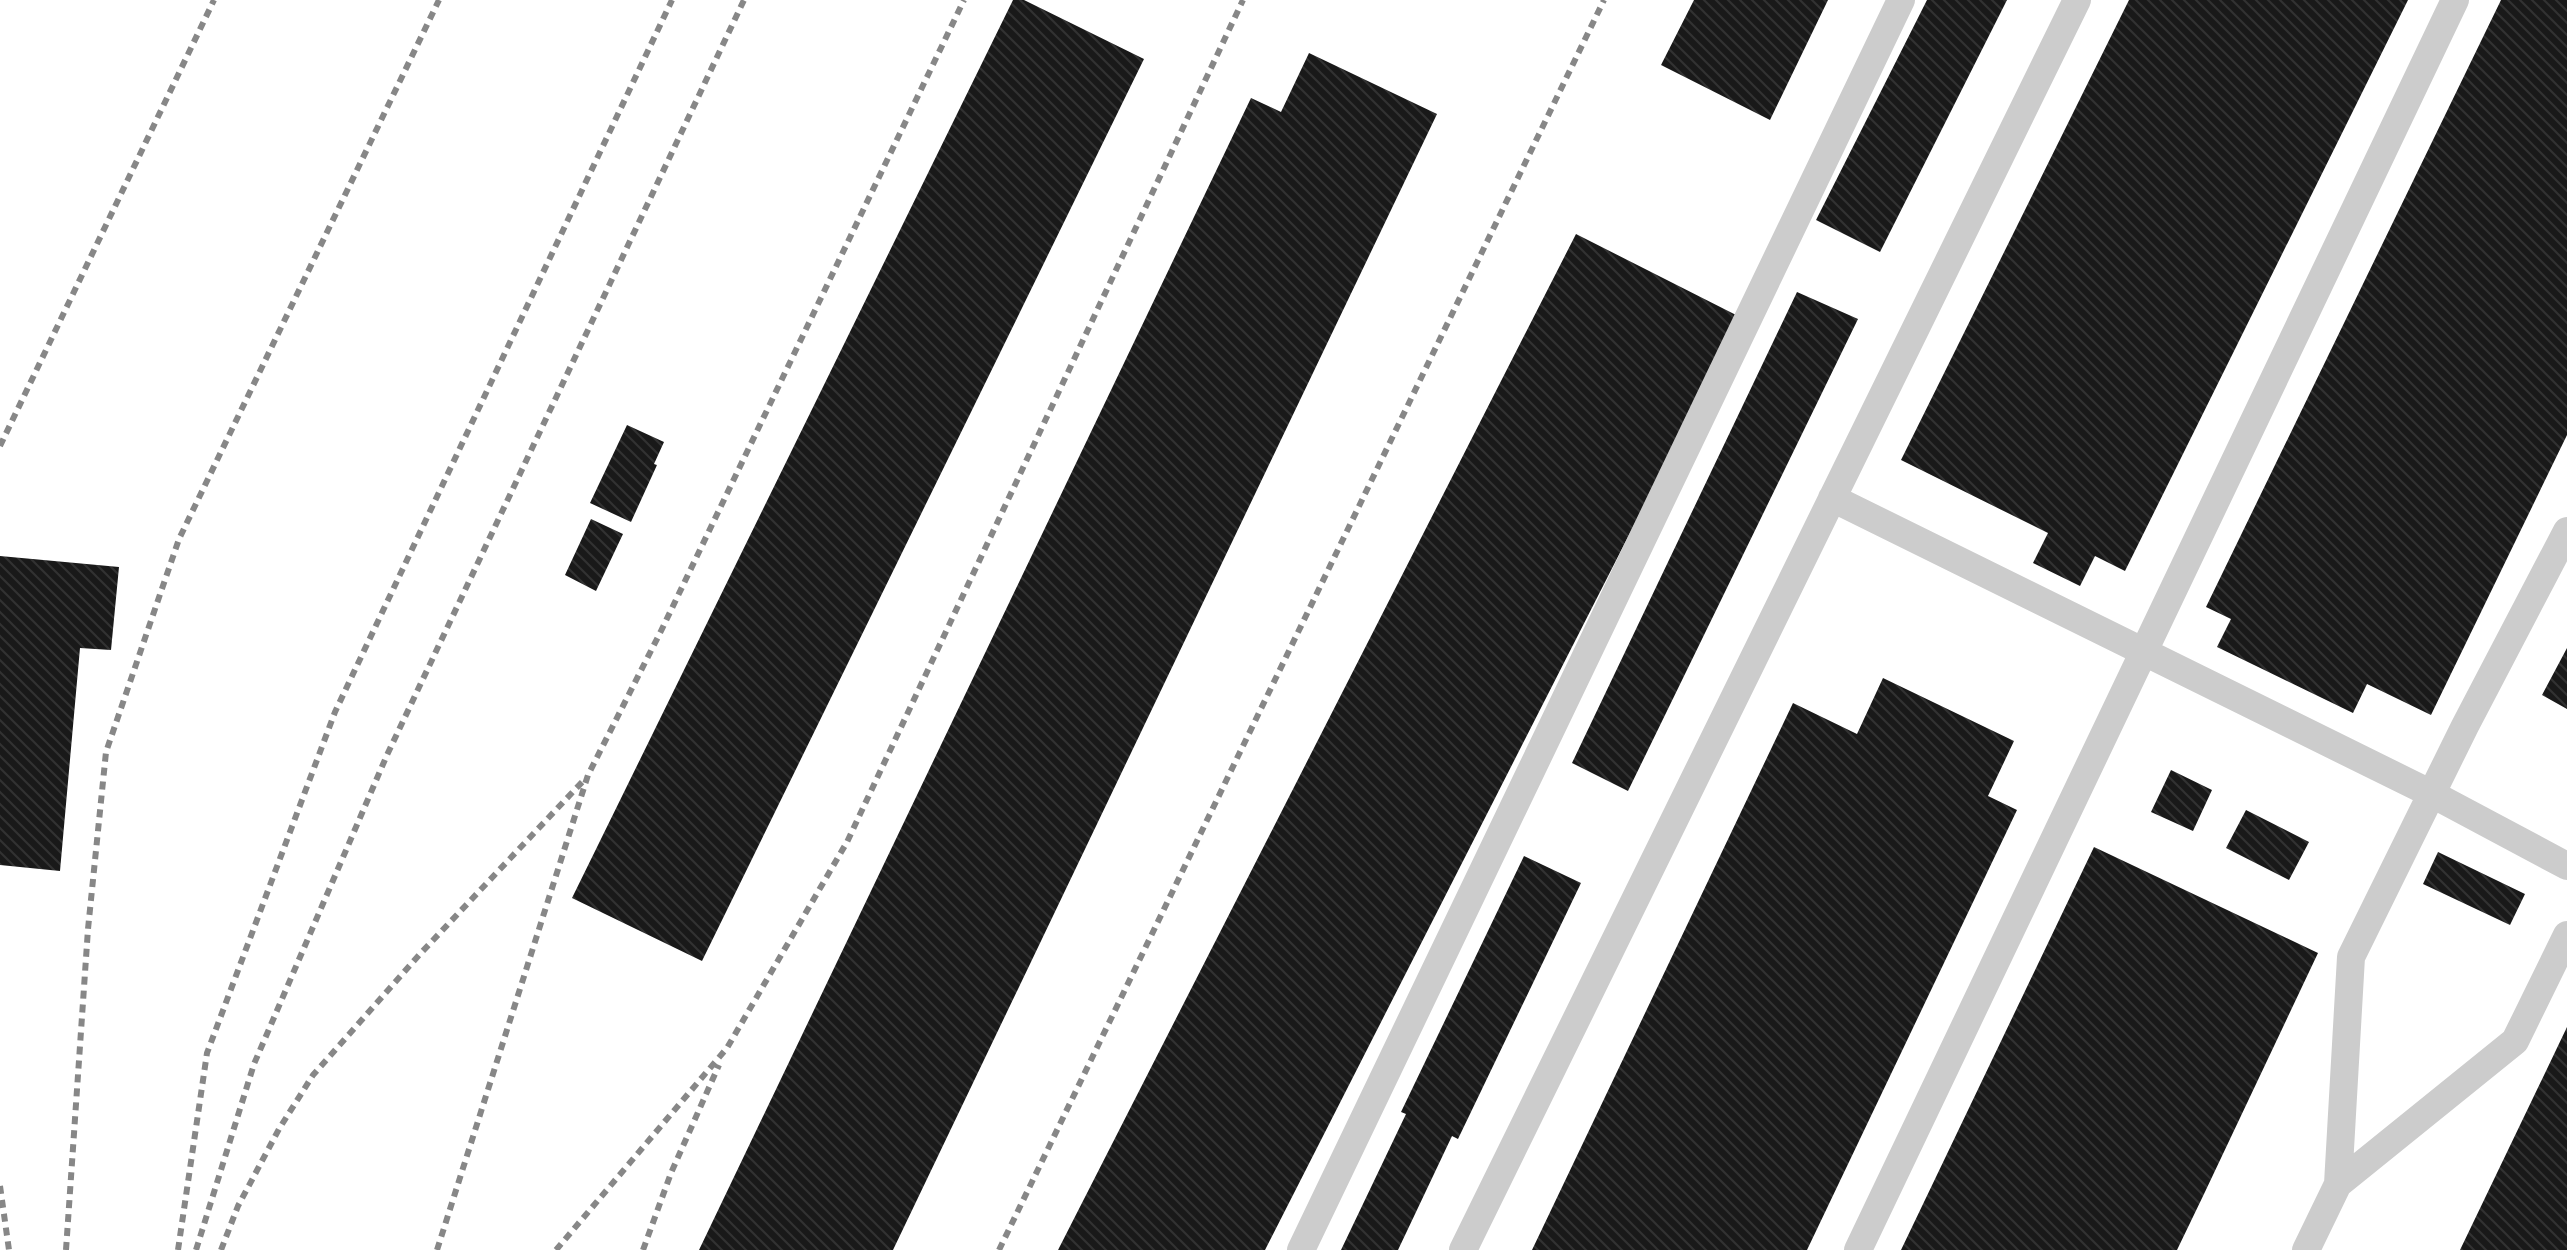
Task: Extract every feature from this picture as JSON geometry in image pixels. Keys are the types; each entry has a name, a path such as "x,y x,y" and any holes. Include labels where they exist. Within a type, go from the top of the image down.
{"lane":[{"path":"1301,1250 1901,0"},
{"path":"1463,1250 2077,0"},
{"path":"1858,1250 2455,0"},
{"path":"1832,498 2432,794 2567,866"},
{"path":"2306,1250 2338,1184 2351,957 2567,531"},
{"path":"2338,1184 2515,1041 2567,935"}],"building":[{"path":"1013,0 1024,0 1144,59 702,961 572,898"},
{"path":"1694,0 1828,0 1770,120 1661,65"},
{"path":"1927,0 2007,0 1880,252 1816,220"},
{"path":"2129,0 2408,0 2125,571 2095,556 2080,586 2033,563 2048,533 1901,460"},
{"path":"2501,0 2567,0 2567,435 2431,715 2367,684 2353,713 2217,647 2231,619 2206,607"},
{"path":"1309,53 1437,114 893,1250 699,1250 1251,98 1281,112"},
{"path":"1576,234 1740,317 1265,1250 1058,1250"},
{"path":"1797,292 1858,319 1628,791 1572,763"},
{"path":"627,425 664,442 631,522 590,503"},
{"path":"591,519 623,534 596,591 565,575"},
{"path":"0,556 119,567 111,650 80,648 60,871 0,865"},
{"path":"2567,648 2567,709 2542,695"},
{"path":"1883,678 2014,741 1988,796 2017,810 1807,1250 1532,1250 1793,703 1857,734"},
{"path":"2171,770 2212,790 2193,831 2151,812"},
{"path":"2246,810 2309,842 2289,880 2226,848"},
{"path":"2094,847 2318,953 2204,1194 2177,1250 1901,1250"},
{"path":"2438,852 2525,894 2510,925 2423,884"},
{"path":"1524,856 1581,883 1458,1139 1452,1136 1398,1250 1341,1250 1406,1114 1401,1112"},
{"path":"2567,1027 2567,1250 2460,1250 2546,1071"}],"railway":[{"path":"0,446 214,0"},
{"path":"66,1250 88,929 106,752 179,539 439,0"},
{"path":"178,1250 207,1053 335,712 672,0"},
{"path":"196,1250 254,1064 387,755 744,0"},
{"path":"437,1250 588,775 661,631 964,0"},
{"path":"556,1250 727,1048 847,842 1243,0"},
{"path":"999,1250 1604,0"},
{"path":"221,1250 238,1206 279,1129 313,1075 420,954 585,779"},
{"path":"643,1250 671,1173 719,1065"},
{"path":"0,1186 9,1250"}]}
